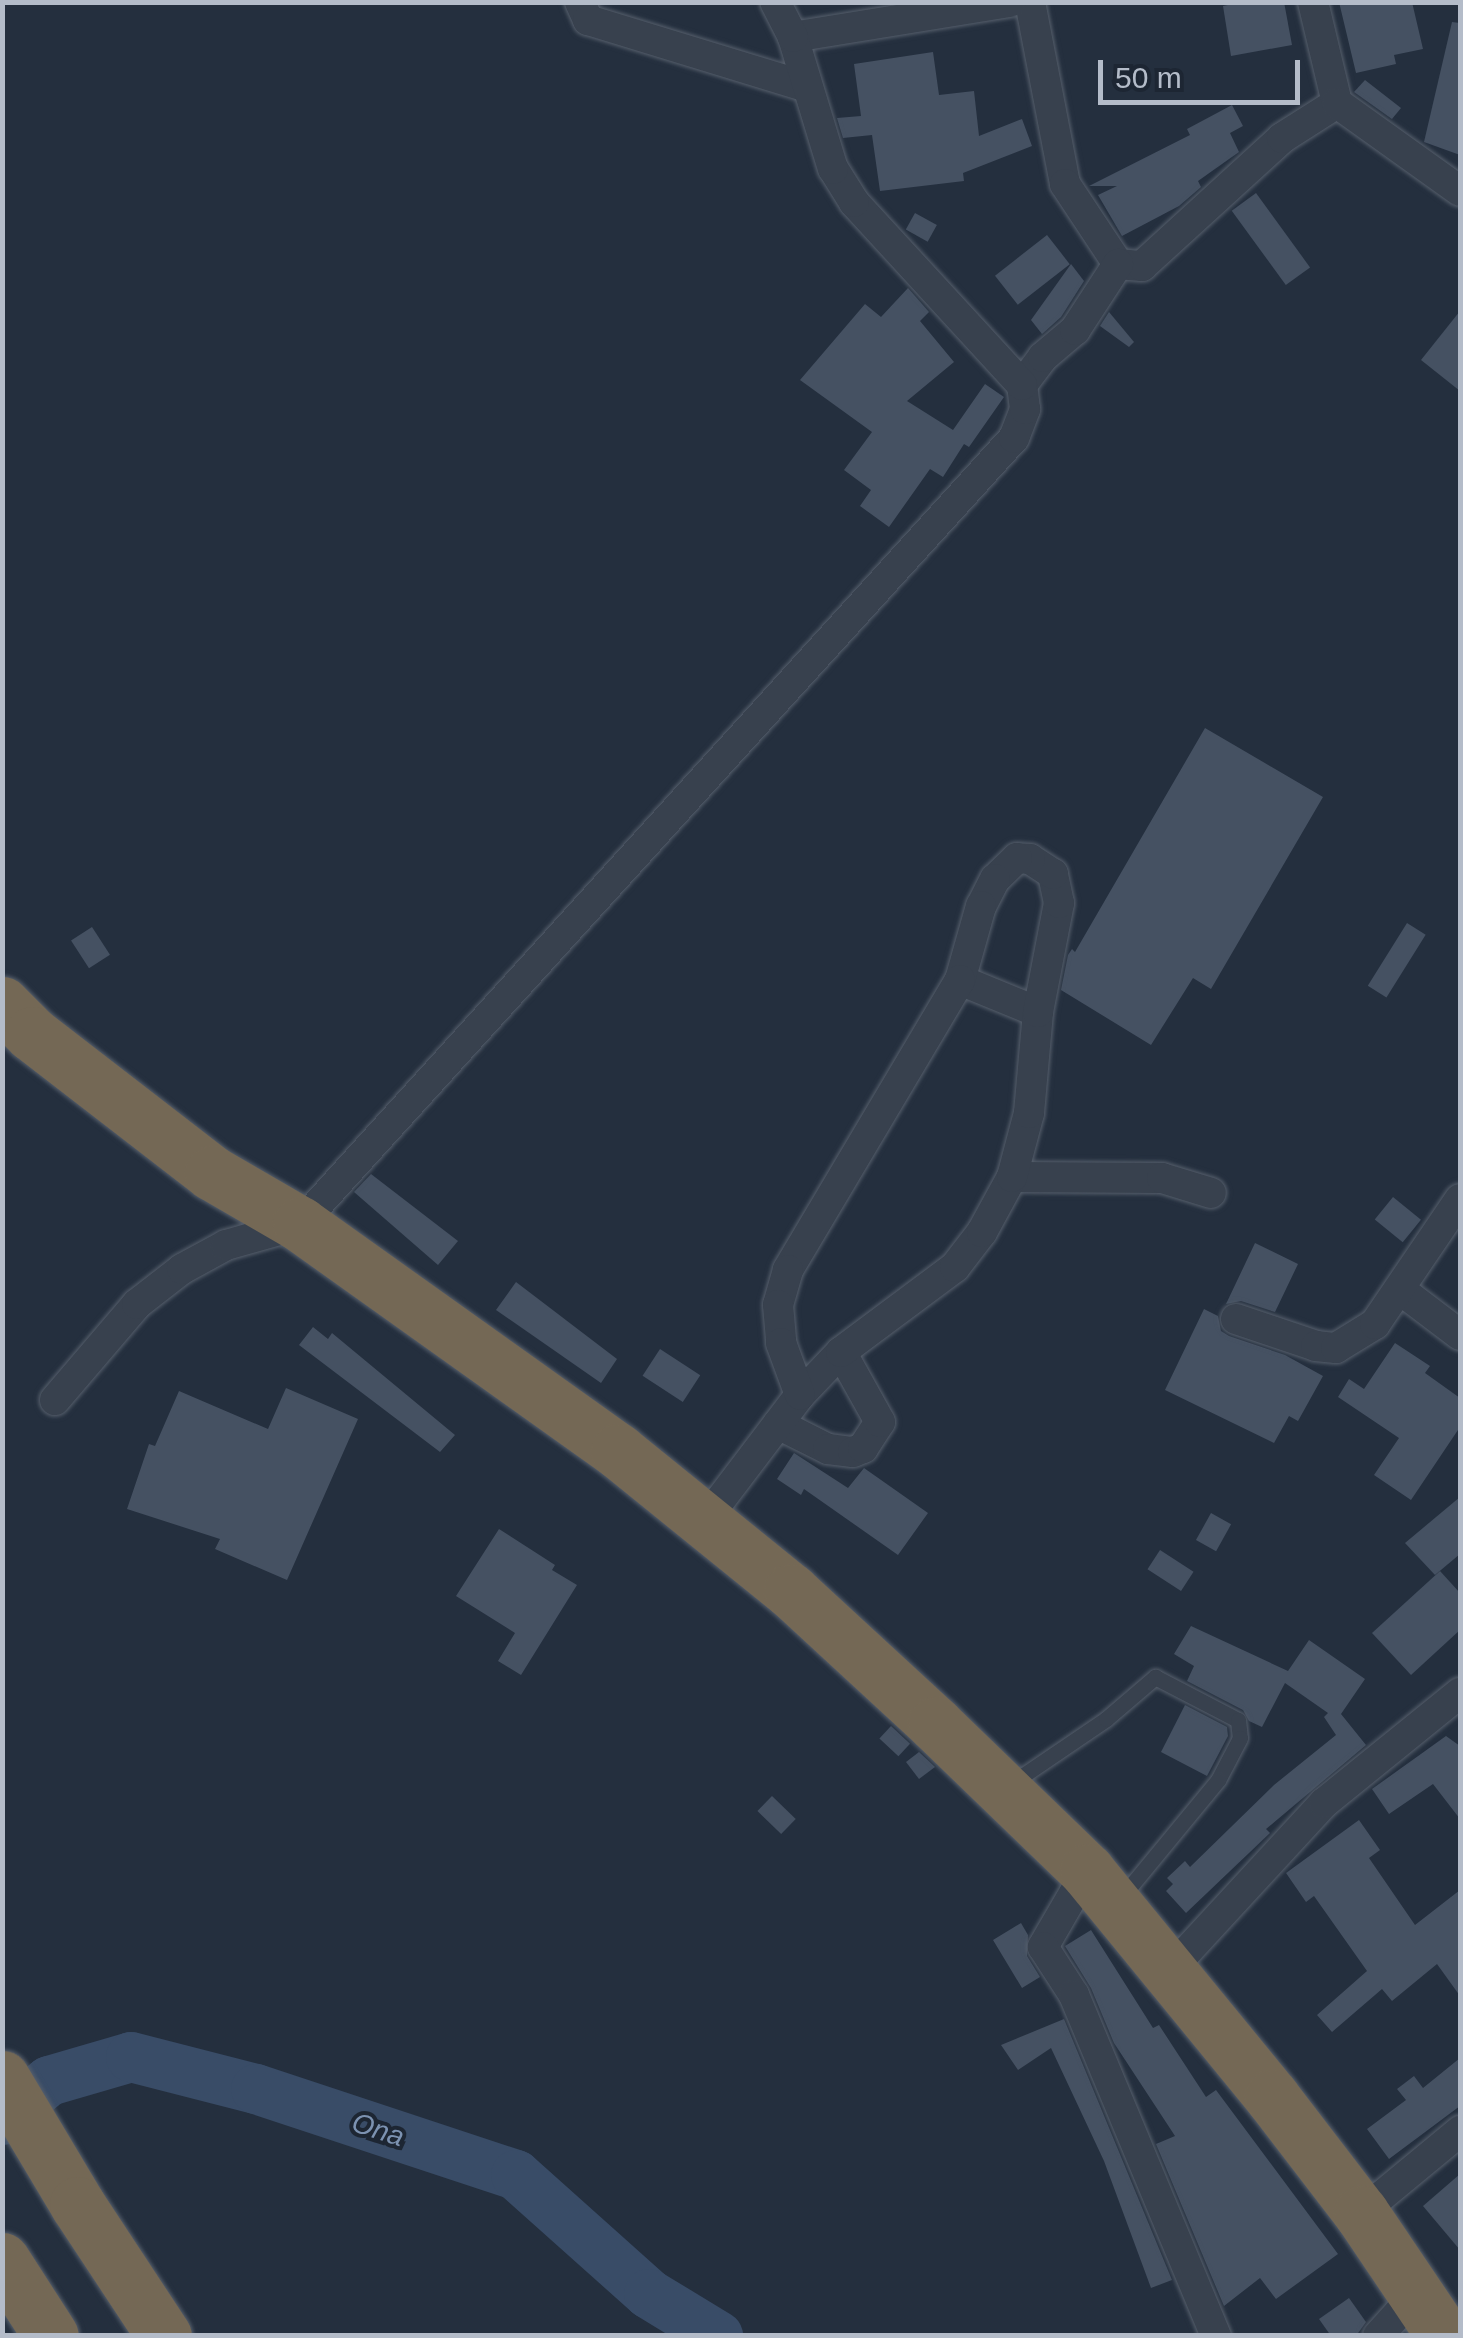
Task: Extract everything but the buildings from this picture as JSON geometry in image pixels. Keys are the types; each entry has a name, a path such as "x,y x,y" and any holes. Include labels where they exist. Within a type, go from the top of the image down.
{"highway":[{"path":"2,1004 32,1034 197,1162 300,1224 618,1450 790,1591 1101,1889 1272,2096 1361,2213 1430,2315"},
{"path":"4,2080 77,2204 164,2336"},
{"path":"2,2260 51,2336"}],"street":[{"path":"580,2 588,20 807,87"},
{"path":"55,1400 138,1304 182,1269 226,1245 300,1224 984,476 1014,438 1025,409 1022,385 854,202 833,170 793,37 775,2"},
{"path":"793,37 1010,2"},
{"path":"1030,2 1065,184 1118,264"},
{"path":"1313,2 1337,103 1460,191"},
{"path":"1118,264 1142,266 1282,138 1337,103"},
{"path":"1022,385 1043,356 1076,330 1118,264"},
{"path":"704,1520 800,1395 841,1352 955,1267 982,1232 1012,1177 1029,1113 1038,1012 1058,904 1053,874 1030,859 1017,858 994,879 981,906 960,980 788,1270 778,1305 782,1343 800,1395"},
{"path":"960,980 1038,1012"},
{"path":"1012,1177 1162,1178 1211,1193"},
{"path":"1236,1319 1316,1346 1336,1348 1375,1324 1402,1291 1440,1223 1460,1199"},
{"path":"1402,1291 1460,1335"},
{"path":"778,1424 828,1448 853,1452 863,1448 880,1422 841,1352"},
{"path":"1168,1972 1324,1802 1460,1693"},
{"path":"1101,1889 1042,1946 1074,1995 1216,2336"},
{"path":"1361,2213 1460,2131"},
{"path":"1378,2336 1430,2315"}],"lane":[{"path":"1002,1790 1106,1719 1155,1678 1238,1720 1240,1738 1218,1780 1101,1889"}],"waterway":[{"name":"Ona","path":"2,2120 49,2081 131,2057 256,2089 516,2175 649,2294 718,2336"}]}
